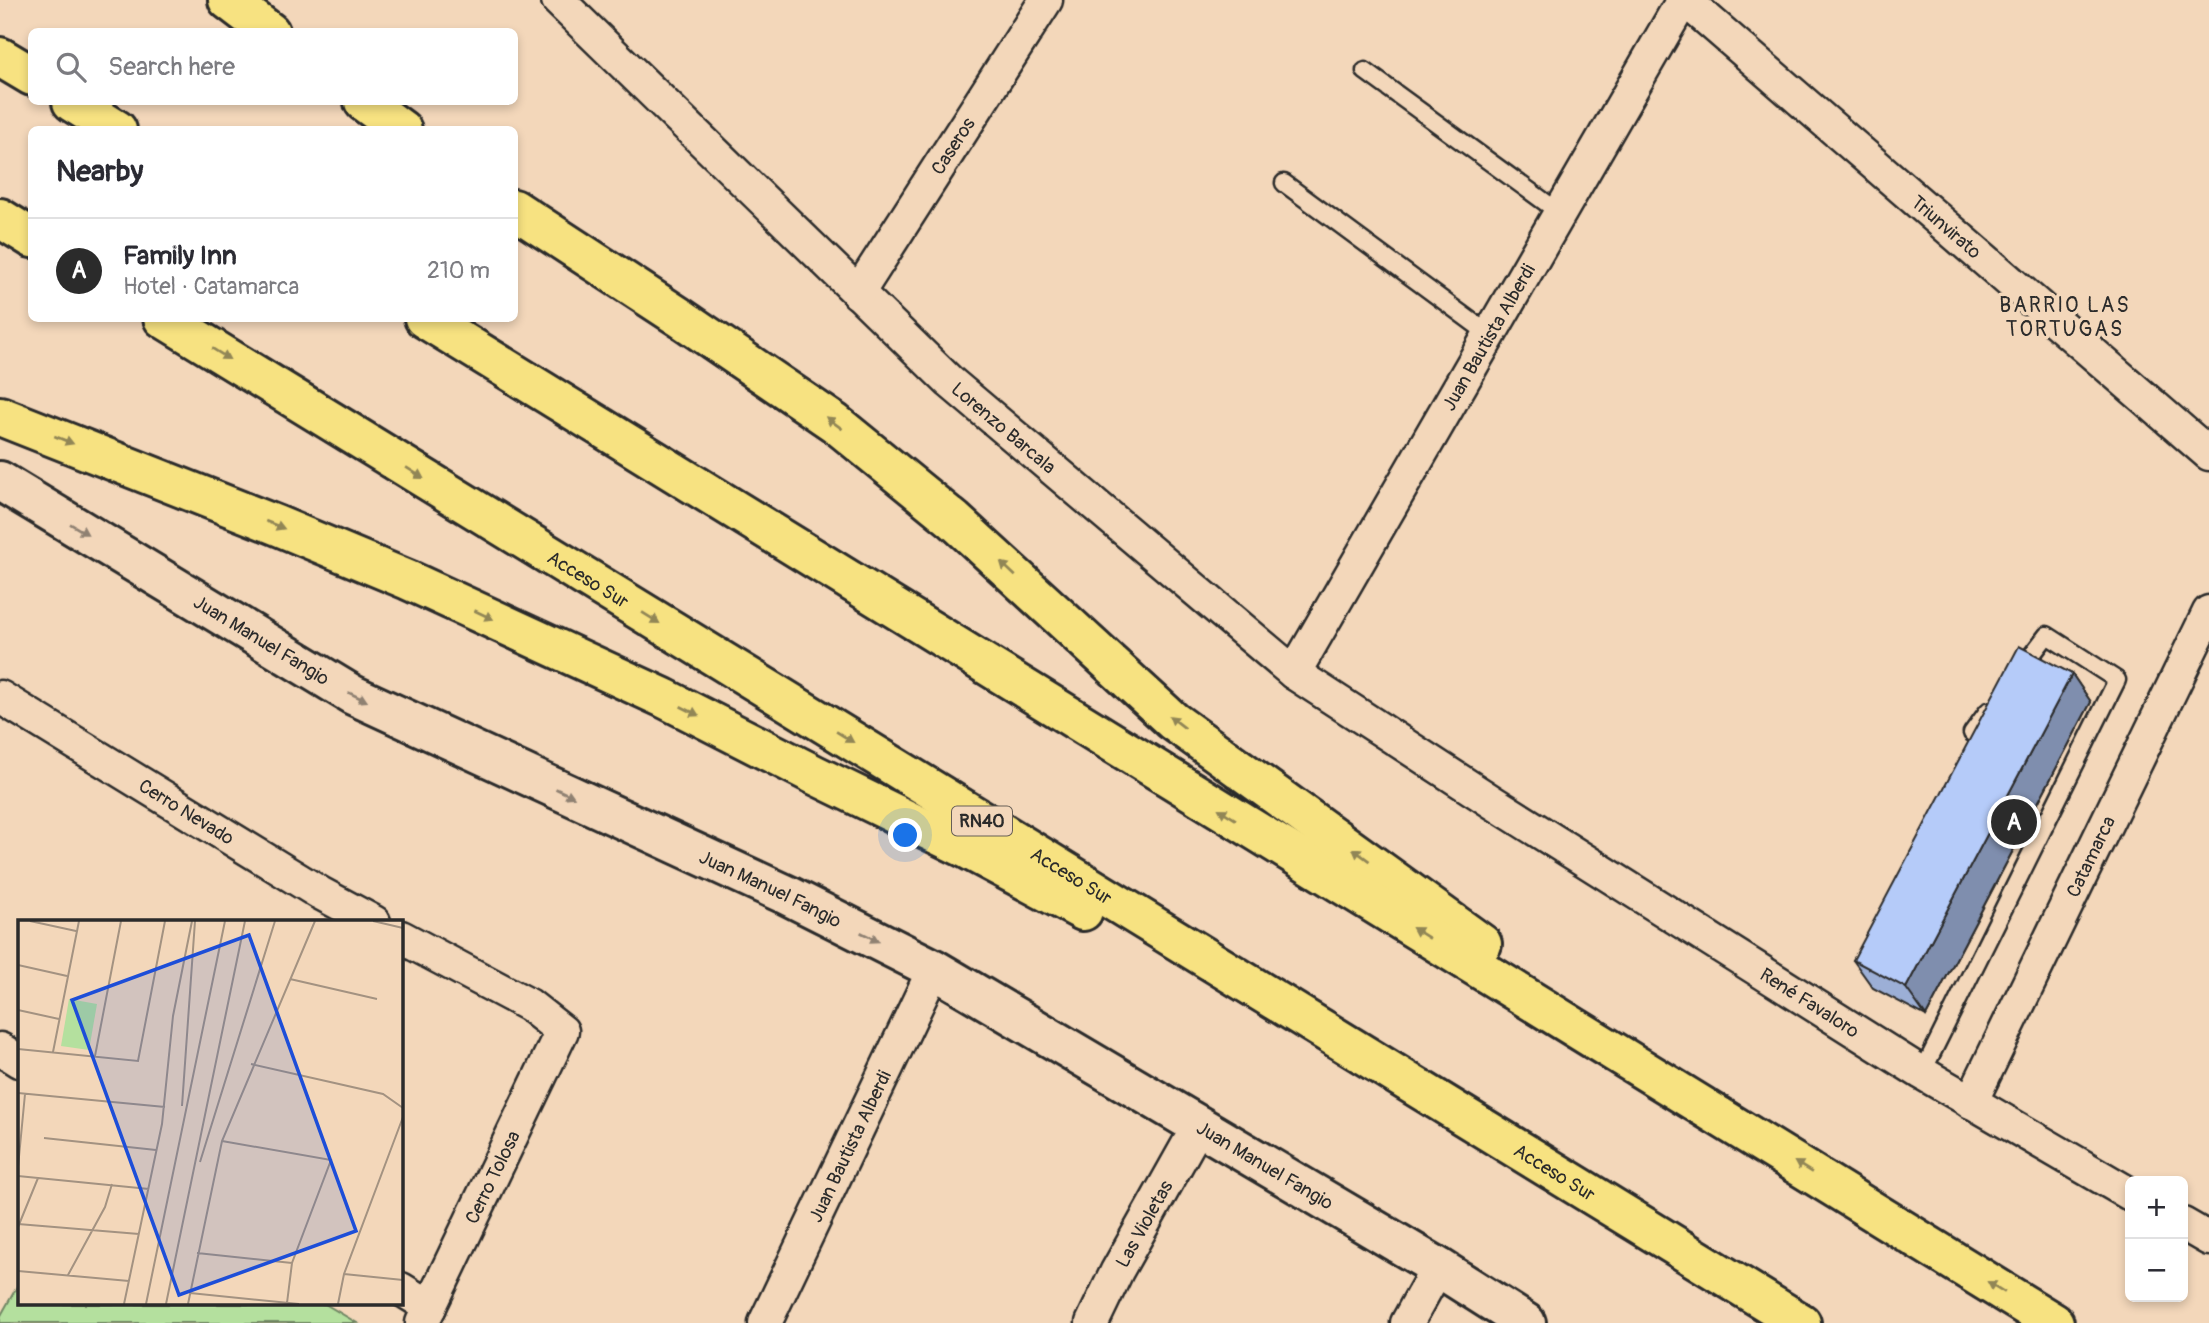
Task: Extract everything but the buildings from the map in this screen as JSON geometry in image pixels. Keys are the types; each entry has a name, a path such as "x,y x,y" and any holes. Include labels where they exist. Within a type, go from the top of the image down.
{"highway":[{"path":"228,0 265,28"},
{"path":"0,57 28,74"},
{"path":"77,105 111,126"},
{"path":"368,105 397,126"},
{"path":"518,212 681,317 835,423 954,520 1173,720 1713,1112"},
{"path":"0,218 28,236"},
{"name":"Acceso Sur","path":"170,322 1801,1323"},
{"path":"430,322 2054,1323"},
{"path":"0,416 396,575 664,698 969,850 1444,1104"}],"street":[{"name":"Lorenzo Barcala","path":"558,0 950,382 1294,673 1494,803"},
{"name":"Caseros","path":"858,293 1046,0"},
{"name":"Juan Bautista Alberdi","path":"1294,673 1684,0"},
{"name":"Triunvirato","path":"1684,0 2209,454"},
{"name":"Juan Manuel Fangio","path":"0,481 353,695 787,895 934,969 1438,1267 1526,1323"},
{"name":"Catamarca","path":"1970,1102 2209,612"},
{"name":"Cerro Nevado","path":"0,697 320,893 370,920"},
{"name":"René Favaloro","path":"1494,803 1922,1073 2125,1191"},
{"name":"Cerro Tolosa","path":"402,938 529,1005 562,1031 426,1315"},
{"name":"Juan Bautista Alberdi","path":"765,1323 934,969"},
{"path":"0,1049 18,1059"},
{"name":"Las Violetas","path":"1092,1323 1117,1271 1199,1125"},
{"path":"2188,1227 2209,1239"},
{"path":"1407,1323 1438,1267"},
{"path":"402,1290 426,1315"}],"lane":[{"path":"1365,71 1560,214"},
{"path":"1284,183 1490,335"},
{"path":"1922,1073 2117,680 2047,635 2013,679"},
{"path":"1972,733 1997,701"}],"green space":[{"path":"18,1285 18,1306 328,1306 357,1323 0,1323 0,1317"}],"place":[{"name":"Family Inn","path":"2014,822"}],"district":[{"name":"BARRIO LAS TORTUGAS","path":"2065,317"}]}
